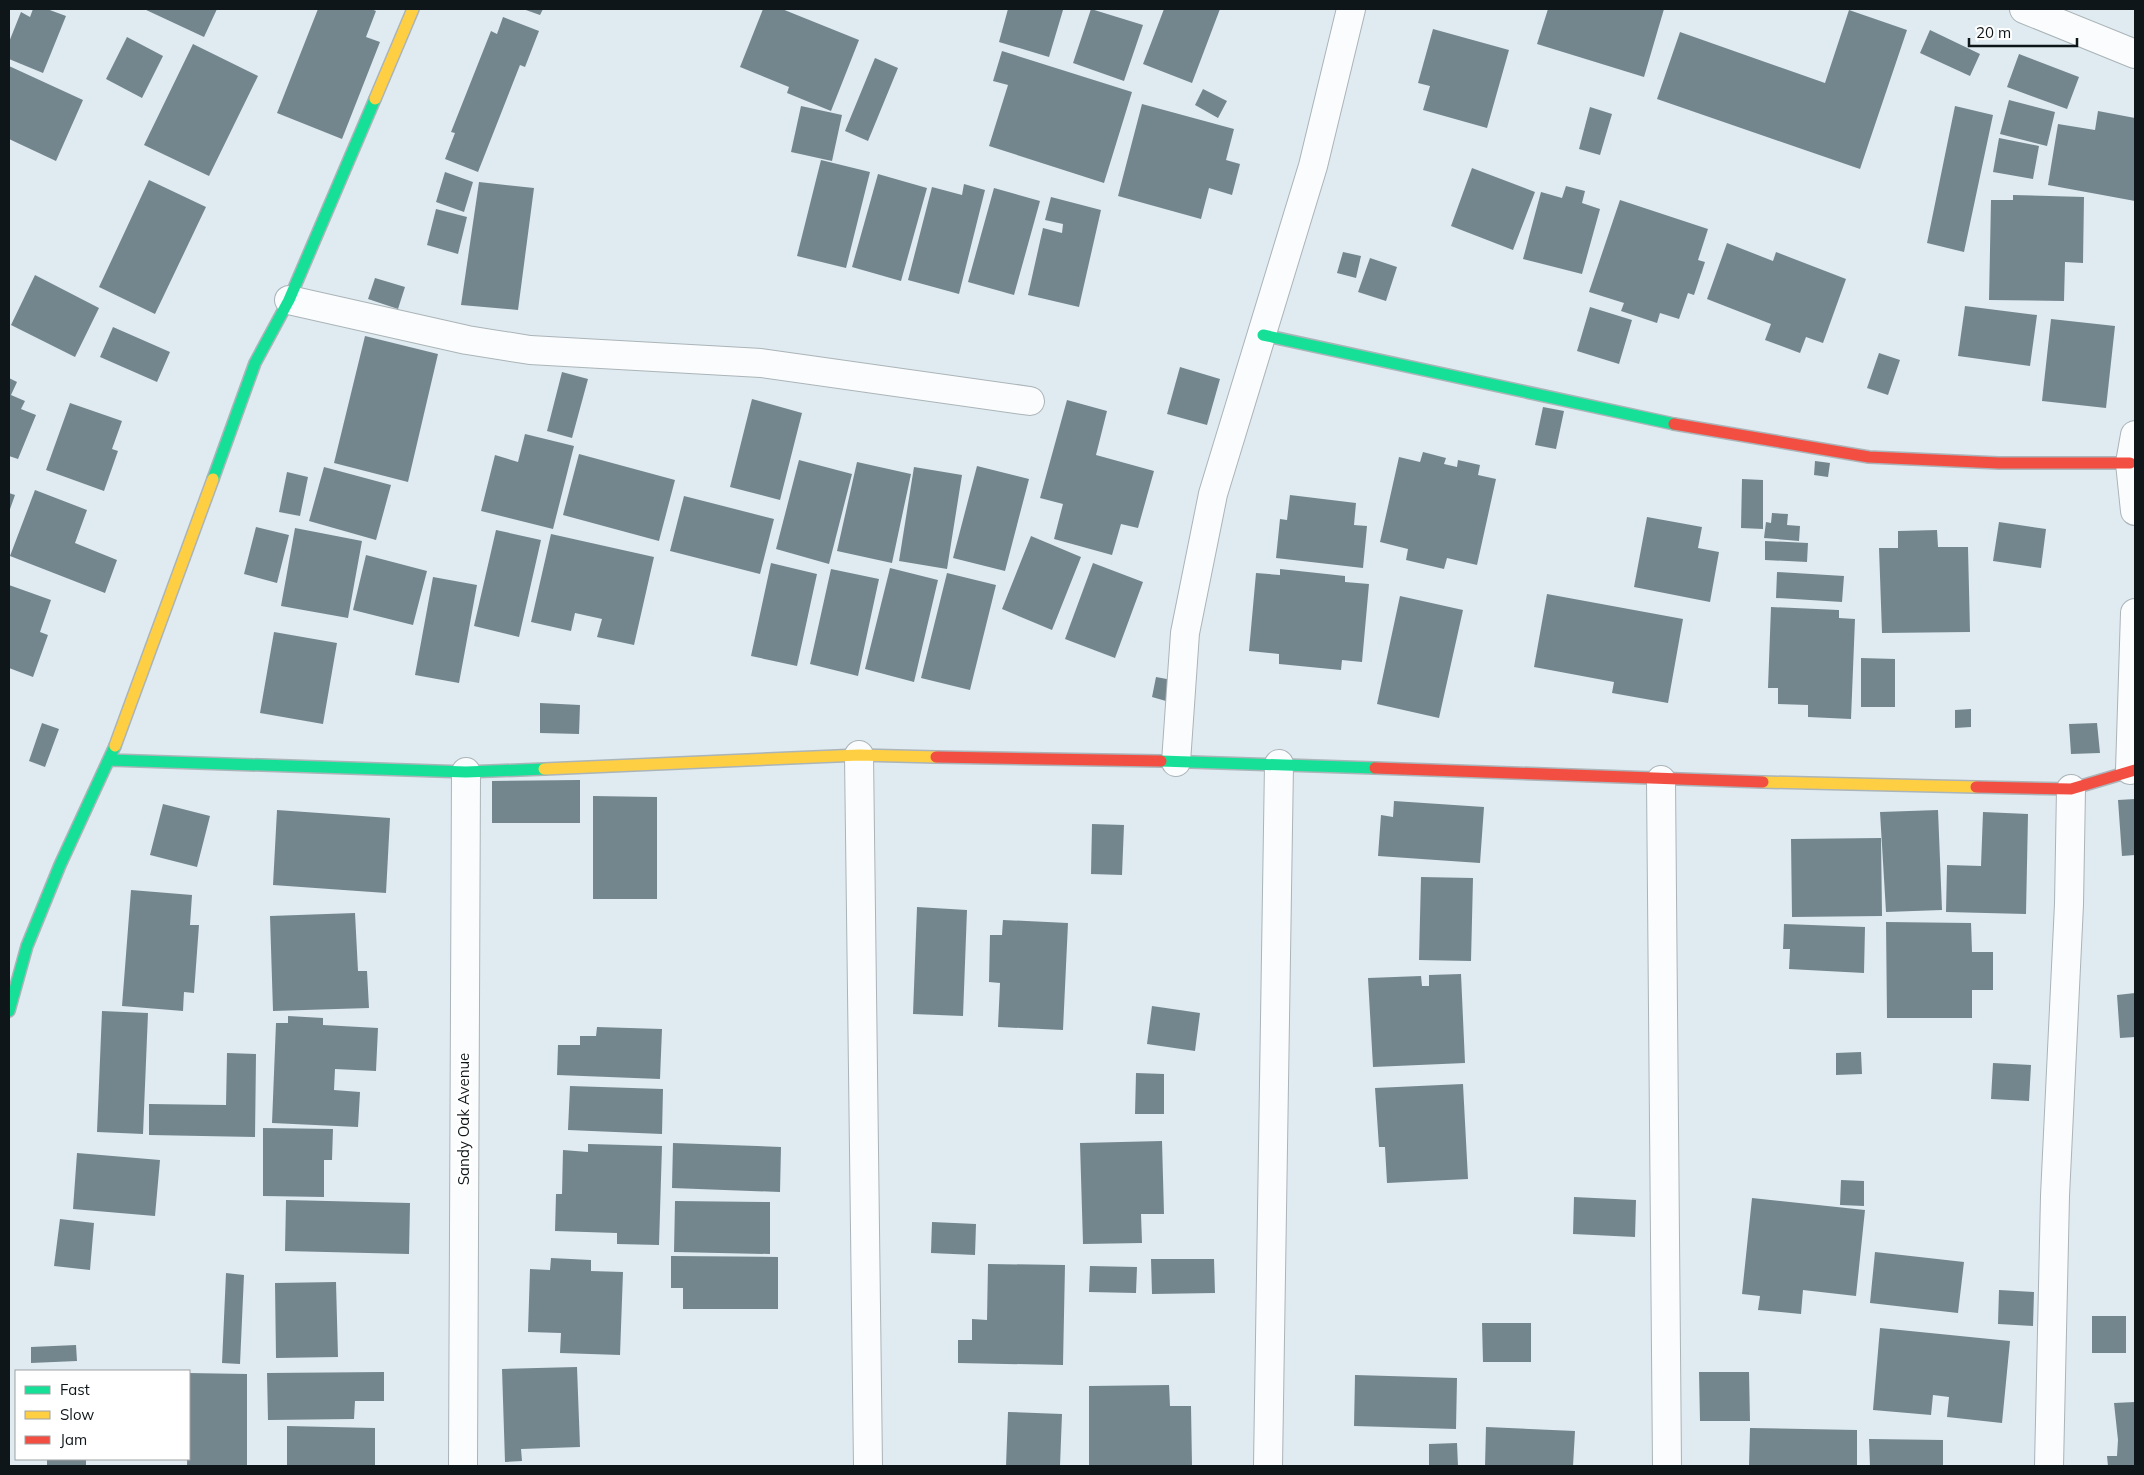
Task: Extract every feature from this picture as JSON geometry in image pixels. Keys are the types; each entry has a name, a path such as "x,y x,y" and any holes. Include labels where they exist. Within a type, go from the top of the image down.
{"street":[{"path":"9,1011 27,946 60,865 110,760 255,363 289,300 413,9"},
{"path":"1176,762 1185,633 1213,494 1313,166 1351,9"},
{"path":"2024,9 2135,54"},
{"path":"289,300 467,340 530,350 761,363 1030,401"},
{"path":"1263,335 1696,429 1869,457 1999,463 2130,463"},
{"path":"2135,435 2130,463 2135,511"},
{"path":"110,760 466,772 859,755 1279,764 1661,780 2071,790 2133,770 2135,613"},
{"path":"859,755 868,1466"},
{"path":"1268,1466 1279,764"},
{"name":"Sandy Oak Avenue","path":"463,1466 466,772"},
{"path":"1661,780 1667,1466"},
{"path":"2049,1466 2054,1196 2069,904 2071,790"}],"building":[{"path":"33,9 47,9 66,16 43,73 9,59 9,42 21,12 30,17"},
{"path":"144,9 217,9 204,37"},
{"path":"318,9 371,9 376,11 366,37 380,42 342,139 277,113"},
{"path":"523,9 543,9 540,15"},
{"path":"763,9 782,9 859,40 831,111 787,93 789,87 740,67"},
{"path":"1008,9 1063,10 1049,57 999,42"},
{"path":"1091,9 1143,25 1124,81 1073,63"},
{"path":"1164,9 1220,9 1192,83 1143,64"},
{"path":"1548,9 1664,9 1644,77 1537,44"},
{"path":"1849,10 1907,30 1860,169 1657,99 1680,32 1825,83"},
{"path":"503,17 539,31 525,67 520,65 478,172 445,159 455,133 451,132 491,31 497,34"},
{"path":"1433,29 1509,50 1487,128 1423,110 1430,86 1418,83"},
{"path":"1930,30 1980,54 1970,76 1920,53"},
{"path":"127,37 163,56 142,98 106,79"},
{"path":"193,44 258,76 209,176 144,145"},
{"path":"1002,51 1132,92 1104,183 989,146 1008,85 993,81"},
{"path":"2019,54 2079,77 2067,109 2007,87"},
{"path":"875,58 898,68 868,141 845,131"},
{"path":"9,66 83,100 56,161 9,139"},
{"path":"1203,89 1227,101 1218,118 1195,105"},
{"path":"2009,100 2055,112 2047,146 2000,134"},
{"path":"1142,104 1234,129 1226,160 1240,164 1232,195 1209,188 1201,219 1118,196"},
{"path":"801,106 842,115 832,161 791,152"},
{"path":"1955,106 1993,115 1964,252 1927,243"},
{"path":"1590,107 1612,114 1600,155 1579,149"},
{"path":"2098,111 2135,118 2135,201 2048,185 2058,124 2095,130"},
{"path":"1999,138 2039,146 2033,179 1993,172"},
{"path":"821,160 870,172 846,268 797,256"},
{"path":"1472,168 1535,192 1513,250 1451,226"},
{"path":"445,172 473,182 464,212 436,202"},
{"path":"878,174 927,188 901,281 852,267"},
{"path":"149,180 206,207 155,314 99,287"},
{"path":"479,182 534,188 518,310 461,305"},
{"path":"964,184 985,190 959,294 908,280 932,187 962,195"},
{"path":"1566,186 1585,191 1582,203 1600,209 1582,274 1523,259 1541,192 1562,198"},
{"path":"994,188 1040,201 1014,295 968,282"},
{"path":"2013,195 2084,197 2083,263 2065,262 2064,301 1989,300 1991,200 2013,200"},
{"path":"1051,197 1101,210 1079,307 1028,295 1043,228 1062,233 1063,224 1045,220"},
{"path":"1620,200 1708,229 1698,260 1705,262 1694,295 1688,293 1679,319 1660,313 1657,323 1621,311 1624,303 1589,292"},
{"path":"436,209 467,217 458,254 427,245"},
{"path":"1727,243 1773,261 1776,252 1846,279 1823,343 1806,337 1800,353 1765,340 1771,324 1707,299"},
{"path":"1343,252 1361,256 1356,278 1337,273"},
{"path":"1370,258 1397,267 1386,301 1358,292"},
{"path":"35,275 99,308 75,357 11,325"},
{"path":"375,278 405,287 398,309 368,299"},
{"path":"1965,306 2037,315 2030,366 1958,356"},
{"path":"1590,307 1632,320 1619,364 1577,351"},
{"path":"2051,319 2115,326 2106,408 2042,401"},
{"path":"113,327 170,352 157,382 100,357"},
{"path":"365,336 438,354 408,482 334,463"},
{"path":"1879,353 1900,360 1888,395 1867,388"},
{"path":"1180,367 1220,379 1207,425 1167,414"},
{"path":"562,372 588,379 572,438 547,431"},
{"path":"9,378 17,382 11,395 25,401 21,409 36,415 18,459 9,456"},
{"path":"752,399 802,413 780,500 730,487"},
{"path":"1067,400 1107,411 1096,455 1154,471 1138,528 1121,524 1112,555 1054,539 1063,504 1040,498"},
{"path":"70,403 122,421 112,449 118,451 104,491 46,470"},
{"path":"1543,407 1564,411 1556,449 1535,445"},
{"path":"525,434 574,446 553,529 481,511 495,455 518,462"},
{"path":"1423,452 1446,458 1444,464 1457,467 1458,460 1480,465 1478,475 1496,479 1477,565 1447,558 1444,569 1406,560 1408,549 1380,542 1399,457 1420,462"},
{"path":"579,454 675,480 659,541 563,515"},
{"path":"799,460 852,474 829,564 776,549"},
{"path":"1815,461 1830,463 1828,477 1814,475"},
{"path":"857,462 911,474 892,563 837,551"},
{"path":"977,466 1029,479 1005,571 953,558"},
{"path":"324,467 391,485 376,540 309,521"},
{"path":"914,467 962,475 947,569 899,561"},
{"path":"287,472 308,477 300,516 279,512"},
{"path":"1742,479 1763,480 1763,529 1741,528"},
{"path":"35,490 87,510 75,543 117,560 105,593 10,556"},
{"path":"9,493 15,495 9,512"},
{"path":"1290,495 1356,503 1354,525 1367,526 1363,568 1276,558 1280,519 1287,520"},
{"path":"684,496 774,519 760,574 670,551"},
{"path":"1772,513 1788,514 1787,525 1800,526 1799,541 1764,538 1766,522 1771,523"},
{"path":"1647,517 1702,527 1698,548 1719,552 1710,602 1634,587"},
{"path":"1999,522 2046,529 2041,568 1993,561"},
{"path":"256,527 289,535 277,583 244,574"},
{"path":"295,528 362,541 348,618 281,606"},
{"path":"496,530 541,540 519,637 474,626"},
{"path":"1937,530 1938,547 1968,547 1970,632 1882,633 1879,548 1898,548 1898,531"},
{"path":"551,534 654,557 634,645 597,637 602,619 575,613 571,631 531,622"},
{"path":"1031,536 1081,557 1052,630 1002,609"},
{"path":"1765,541 1808,543 1807,562 1765,560"},
{"path":"366,555 427,571 413,625 353,610"},
{"path":"771,563 817,574 797,666 751,656"},
{"path":"1093,563 1143,582 1115,658 1065,639"},
{"path":"890,568 938,580 914,682 865,669"},
{"path":"831,569 879,579 858,676 810,664"},
{"path":"1280,569 1345,576 1345,582 1369,584 1362,662 1342,660 1341,670 1279,664 1279,654 1249,651 1256,573 1280,575"},
{"path":"1777,572 1844,576 1842,602 1776,598"},
{"path":"947,573 996,585 970,690 921,678"},
{"path":"433,577 477,585 459,683 415,675"},
{"path":"9,585 51,600 40,632 48,635 33,677 9,668"},
{"path":"1547,594 1683,619 1668,703 1612,693 1614,682 1534,667"},
{"path":"1400,596 1463,610 1439,718 1377,704"},
{"path":"1771,607 1839,610 1839,618 1855,619 1851,719 1808,717 1808,705 1778,704 1778,688 1768,688"},
{"path":"274,632 337,643 323,724 260,713"},
{"path":"1861,658 1895,659 1895,707 1861,707"},
{"path":"1156,677 1172,680 1166,701 1152,697"},
{"path":"540,703 580,705 579,734 540,733"},
{"path":"1971,709 1971,727 1955,728 1955,710"},
{"path":"42,723 59,729 45,767 29,761"},
{"path":"2097,723 2100,753 2071,754 2069,724"},
{"path":"580,780 580,823 492,823 492,781"},
{"path":"593,796 657,797 657,899 593,899"},
{"path":"2135,799 2135,855 2122,856 2118,800"},
{"path":"1394,801 1484,807 1480,863 1378,856 1381,815 1393,817"},
{"path":"163,804 210,816 197,867 150,855"},
{"path":"277,810 390,818 386,893 273,885"},
{"path":"1938,810 1942,910 1886,912 1880,812"},
{"path":"1983,812 2028,814 2026,914 1946,912 1947,865 1981,866"},
{"path":"1092,824 1124,825 1122,875 1091,874"},
{"path":"1881,838 1882,916 1792,917 1791,839"},
{"path":"1421,877 1473,878 1471,961 1419,960"},
{"path":"131,890 192,895 190,925 199,925 194,993 184,992 183,1011 122,1006"},
{"path":"917,907 967,910 963,1016 913,1014"},
{"path":"355,913 358,971 367,971 369,1008 273,1011 270,916"},
{"path":"1003,920 1068,923 1063,1030 998,1027 1000,983 989,982 990,935 1002,935"},
{"path":"1886,922 1971,923 1972,952 1993,952 1993,990 1972,990 1972,1018 1887,1018"},
{"path":"1784,924 1865,927 1864,973 1789,969 1790,949 1783,949"},
{"path":"1461,974 1465,1063 1373,1067 1368,978 1421,976 1422,986 1429,986 1429,975"},
{"path":"2135,993 2135,1037 2120,1038 2117,995"},
{"path":"1152,1006 1200,1013 1195,1051 1147,1044"},
{"path":"102,1011 148,1013 143,1134 97,1132"},
{"path":"288,1016 323,1018 323,1025 378,1028 376,1071 335,1069 334,1090 360,1092 358,1127 272,1123 276,1023 288,1023"},
{"path":"597,1027 662,1029 660,1079 557,1075 558,1045 580,1045 580,1036 596,1036"},
{"path":"1861,1052 1862,1074 1836,1075 1836,1053"},
{"path":"227,1053 256,1054 255,1137 149,1135 149,1104 226,1105"},
{"path":"1993,1063 2031,1065 2029,1101 1991,1099"},
{"path":"1136,1073 1164,1074 1164,1114 1135,1114"},
{"path":"1463,1084 1468,1179 1387,1183 1385,1147 1379,1147 1375,1088"},
{"path":"570,1086 663,1089 662,1134 568,1130"},
{"path":"263,1128 333,1129 332,1160 324,1160 324,1197 263,1196"},
{"path":"1162,1141 1164,1214 1141,1214 1142,1243 1083,1244 1080,1143"},
{"path":"673,1143 781,1147 780,1192 672,1188"},
{"path":"588,1144 662,1146 659,1245 617,1244 617,1233 555,1231 556,1194 562,1194 563,1150 588,1152"},
{"path":"77,1153 160,1160 155,1216 73,1209"},
{"path":"1841,1180 1864,1181 1864,1206 1840,1205"},
{"path":"1574,1197 1636,1200 1635,1237 1573,1234"},
{"path":"1752,1198 1865,1210 1856,1296 1803,1290 1801,1314 1758,1310 1760,1296 1742,1294"},
{"path":"286,1200 410,1203 409,1254 285,1251"},
{"path":"675,1201 770,1202 770,1254 674,1252"},
{"path":"60,1219 94,1223 90,1270 54,1266"},
{"path":"932,1222 976,1224 975,1255 931,1253"},
{"path":"1875,1252 1964,1262 1958,1313 1870,1303"},
{"path":"671,1256 778,1257 778,1309 683,1309 683,1288 671,1288"},
{"path":"551,1258 591,1260 591,1271 623,1272 620,1355 560,1353 561,1333 528,1332 530,1269 550,1270"},
{"path":"1151,1259 1214,1259 1215,1293 1152,1294"},
{"path":"988,1264 1065,1265 1063,1365 958,1363 958,1340 972,1340 972,1319 987,1320"},
{"path":"1090,1266 1137,1267 1136,1293 1089,1292"},
{"path":"226,1273 244,1275 240,1364 222,1363"},
{"path":"336,1282 338,1357 276,1358 275,1283"},
{"path":"1999,1290 2034,1292 2033,1326 1998,1324"},
{"path":"2092,1316 2126,1316 2126,1353 2092,1353"},
{"path":"1482,1323 1531,1323 1531,1362 1483,1362"},
{"path":"1880,1328 2010,1341 2002,1423 1947,1417 1949,1397 1933,1395 1931,1415 1873,1410"},
{"path":"76,1345 77,1361 31,1363 31,1347"},
{"path":"577,1367 580,1447 521,1449 522,1461 505,1462 502,1369"},
{"path":"384,1372 384,1401 355,1401 354,1419 268,1420 267,1373"},
{"path":"1699,1372 1749,1372 1750,1421 1700,1421"},
{"path":"190,1373 247,1374 247,1466 187,1466 187,1460 190,1460"},
{"path":"1355,1375 1457,1378 1456,1429 1354,1426"},
{"path":"1169,1385 1170,1406 1191,1406 1192,1466 1089,1466 1089,1386"},
{"path":"2135,1402 2135,1466 2108,1466 2107,1456 2117,1456 2118,1440 2114,1403"},
{"path":"1008,1412 1062,1414 1060,1466 1006,1466"},
{"path":"287,1426 375,1428 375,1466 287,1466"},
{"path":"1486,1427 1575,1431 1573,1466 1485,1466"},
{"path":"1750,1428 1857,1430 1857,1466 1749,1466"},
{"path":"1869,1439 1943,1440 1943,1466 1870,1466"},
{"path":"1457,1443 1458,1466 1429,1466 1429,1444"},
{"path":"47,1460 86,1460 86,1466 47,1466"}],"traffic: fast":[{"path":"213,479 255,363 289,300 375,99"},
{"path":"1263,335 1674,424"},
{"path":"9,1011 27,946 60,865 115,746"},
{"path":"110,760 466,772 544,769"},
{"path":"1161,761 1375,768"}],"traffic: slow":[{"path":"375,99 413,9"},
{"path":"115,746 213,479"},
{"path":"544,769 859,755 936,757"},
{"path":"1763,782 1976,787"}],"traffic: jam":[{"path":"1674,424 1869,457 1999,463 2130,463"},
{"path":"936,757 1161,761"},
{"path":"1375,768 1763,782"},
{"path":"1976,787 2071,789 2135,770"}]}
